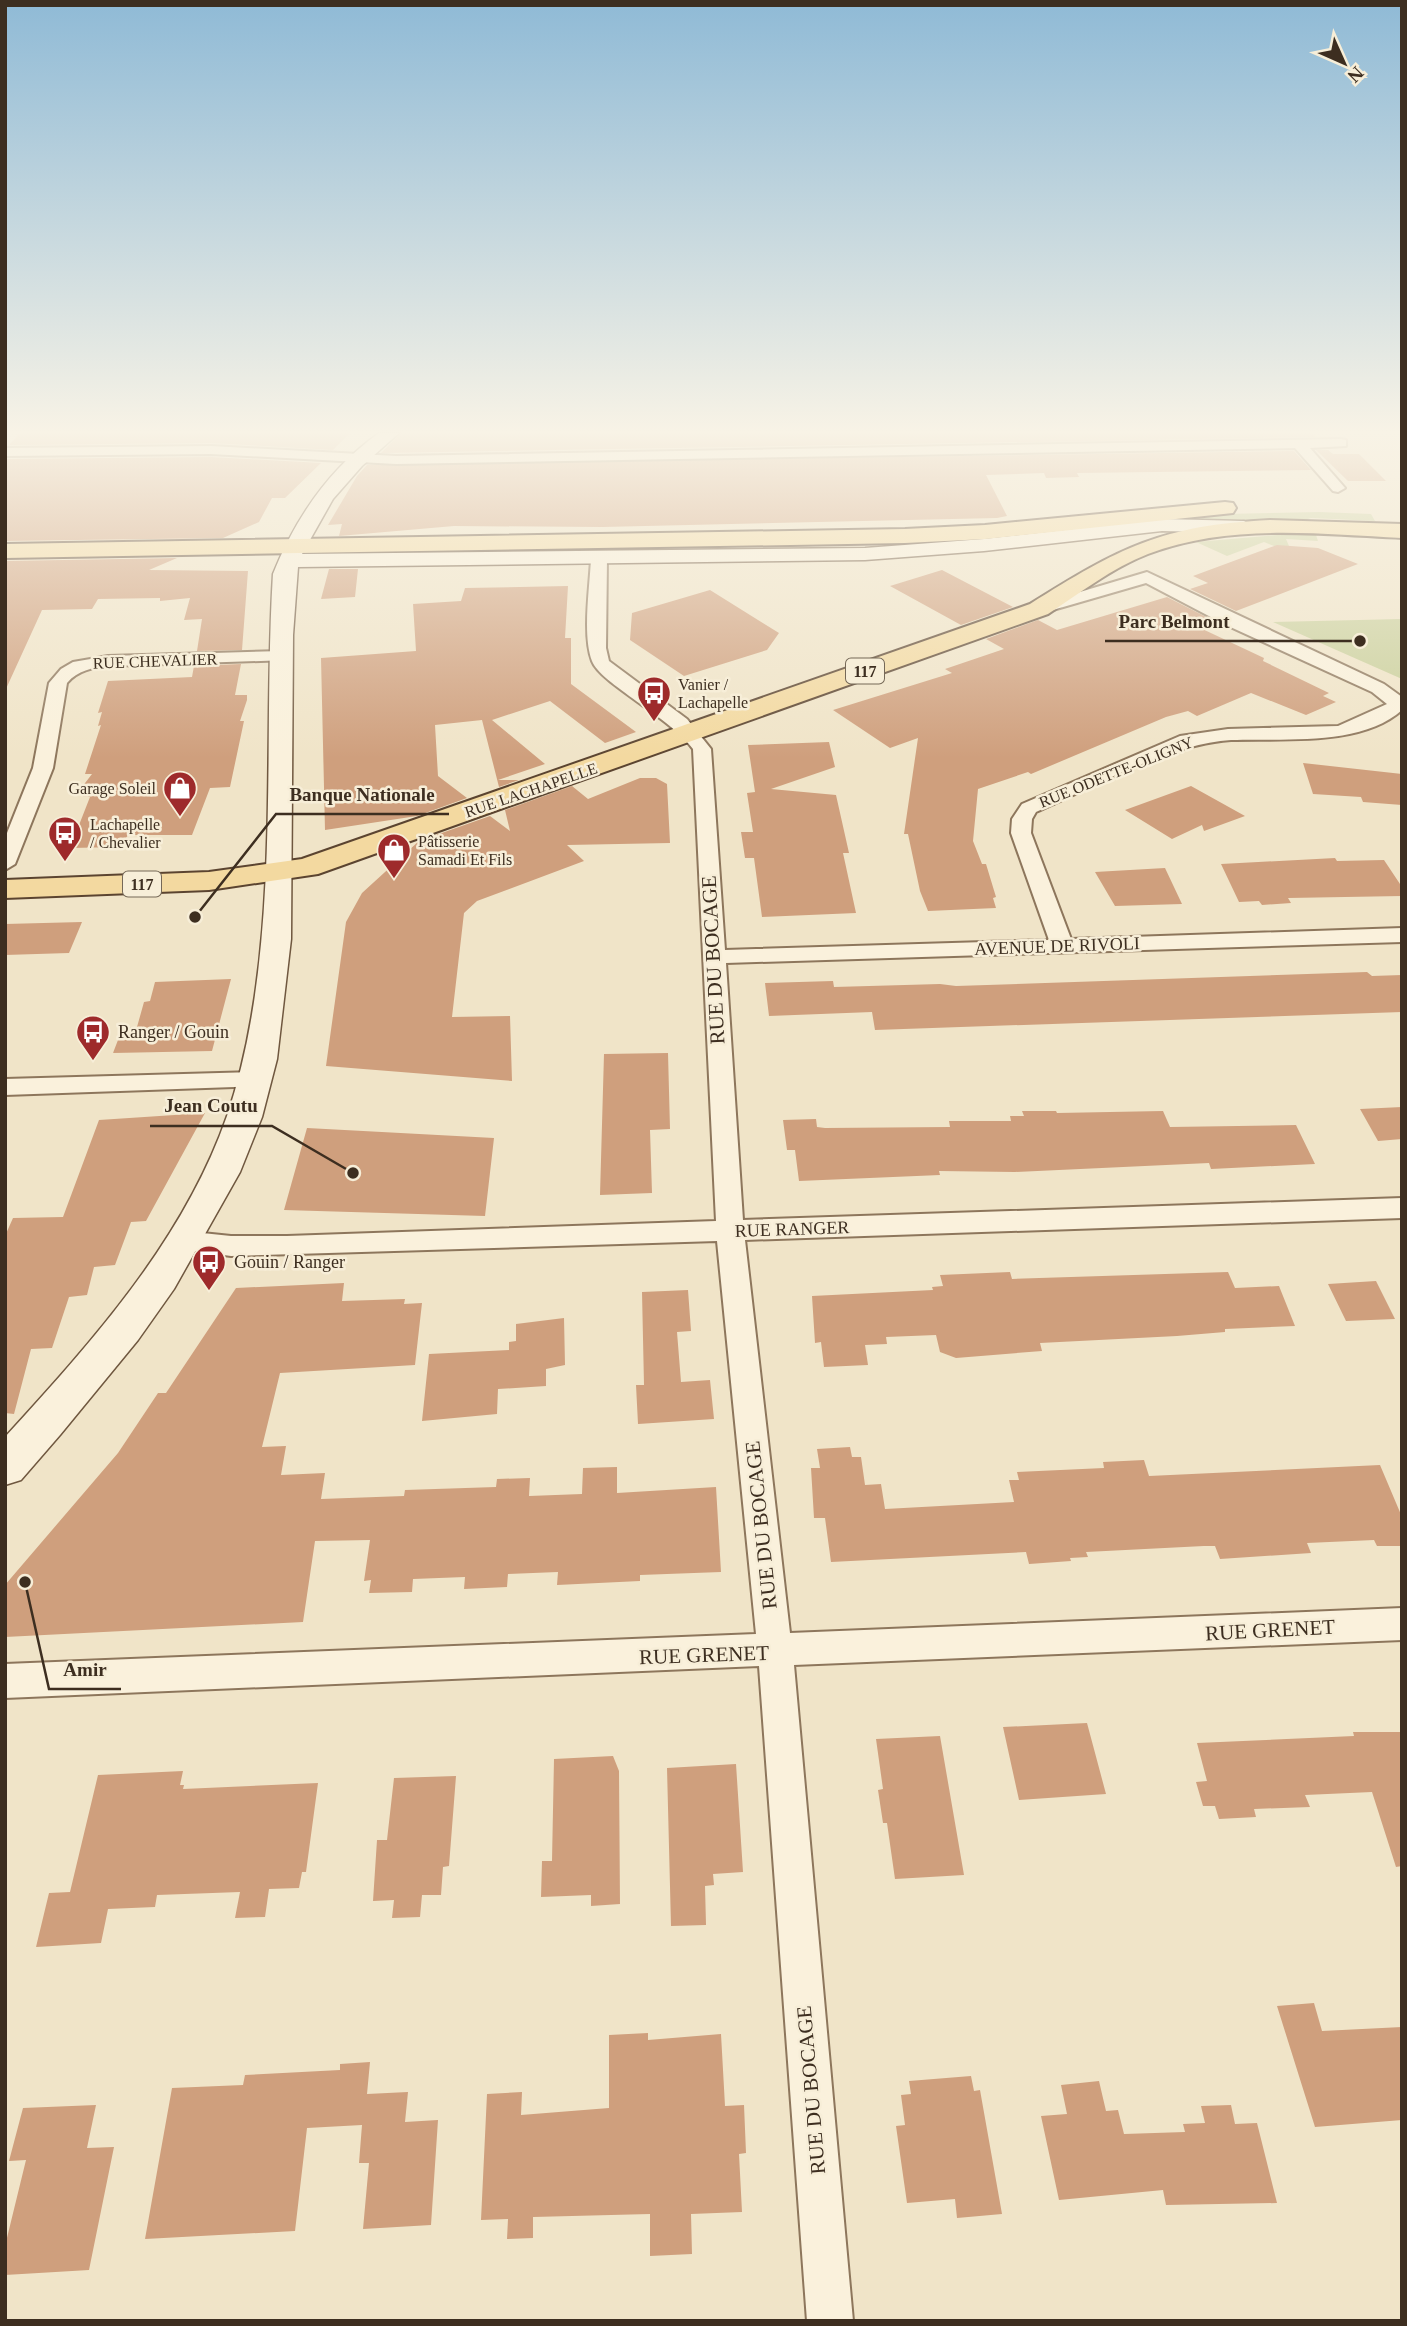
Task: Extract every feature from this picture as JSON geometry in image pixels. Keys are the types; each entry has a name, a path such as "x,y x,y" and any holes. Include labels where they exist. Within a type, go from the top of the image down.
{"main road":[{"path":"5,551 292,553 713,542"},
{"path":"1057,542 1077,552 1081,563 1080,583"},
{"name":"RUE LACHAPELLE","path":"5,889 170,883 278,873 321,862 1039,610 1080,583 1151,545 1165,542"}],"street":[{"path":"15,1442 113,1342 183,1241 233,1143 255,1080 270,993 278,873 283,585 292,553 298,542"},
{"path":"292,553 599,558 887,553 1002,542"},
{"path":"599,558 597,648 601,663 691,733"},
{"name":"RUE LACHAPELLE","path":"1039,610 1147,577"},
{"name":"RUE ODETTE-OLIGNY","path":"1063,946 1021,833 1022,819 1029,808 1186,740 1227,735 1340,732 1388,713 1396,705 1393,696 1378,688 1232,621 1147,577"},
{"name":"RUE CHEVALIER","path":"5,864 43,768 58,683 64,674 97,662 282,656"},
{"name":"RUE DU BOCAGE","path":"691,733 702,749 730,1231 775,1652 830,2321"},
{"name":"AVENUE DE RIVOLI","path":"712,957 1402,935"},
{"path":"5,1087 255,1080"},
{"name":"RUE RANGER","path":"183,1241 232,1246 287,1246 1402,1208"},
{"name":"RUE GRENET","path":"5,1681 775,1652 1402,1624"}],"green space":[{"path":"1196,542 1287,542 1289,546 1274,546 1264,542 1227,556"},
{"path":"1402,619 1402,679 1273,622"}],"building":[{"path":"1277,545 1318,548 1358,564 1236,611 1190,589 1208,583 1193,576"},
{"path":"177,558 149,570 248,571 242,650 197,651 202,619 184,620 190,598 160,601 160,598 98,599 92,609 42,610 5,691 5,561"},
{"path":"329,569 358,569 355,597 321,599"},
{"path":"942,570 1013,607 961,625 890,586"},
{"path":"568,586 565,638 571,638 571,684 636,732 605,743 550,701 492,720 545,764 498,780 519,780 499,787 482,720 435,725 438,776 467,798 417,816 325,830 321,658 416,651 413,604 461,601 465,588"},
{"path":"710,590 779,633 767,650 684,676 630,640 632,613"},
{"path":"1167,597 1212,620 1196,626 1329,693 1323,696 1336,702 1306,715 1251,693 1197,716 1188,711 1166,717 1031,774 1028,772 978,789 973,841 982,864 986,864 996,897 993,898 996,908 928,911 920,891 908,834 904,834 918,738 890,748 833,710 952,673 945,669 1004,649 986,639 1038,620 1057,630"},
{"path":"241,664 235,695 247,695 247,700 240,721 244,721 230,787 210,788 192,835 128,835 120,847 70,848 90,797 82,796 89,787 82,787 92,774 85,774 101,725 98,726 102,712 98,713 108,681 192,677 194,666"},
{"path":"829,742 835,767 771,789 836,795 849,853 843,853 856,913 762,917 754,858 745,858 741,832 753,832 747,793 755,792 748,745"},
{"path":"1303,763 1402,774 1402,805 1363,802 1361,797 1313,794"},
{"path":"640,778 656,778 667,784 670,843 567,845 584,861 477,901 464,913 452,1017 510,1016 512,1081 326,1066 346,922 362,893 419,841 490,816 510,831 505,810 572,786 588,799"},
{"path":"1191,786 1245,816 1204,831 1202,825 1172,839 1125,810"},
{"path":"1335,858 1337,861 1384,860 1402,887 1402,896 1288,898 1291,903 1262,905 1259,901 1239,902 1221,864"},
{"path":"1165,868 1182,904 1115,906 1095,872"},
{"path":"82,922 69,953 5,955 5,924"},
{"path":"1367,972 1372,976 1402,975 1402,1012 875,1030 872,1012 769,1016 765,983 833,981 834,987 940,984 956,986"},
{"path":"231,979 212,1051 113,1053 123,1027 137,1027 144,1002 150,1001 155,982"},
{"path":"668,1053 670,1129 650,1130 652,1193 600,1195 604,1054"},
{"path":"1402,1107 1402,1139 1378,1141 1360,1109"},
{"path":"1022,1111 1163,1111 1170,1127 1296,1125 1315,1164 1211,1169 1209,1163 1015,1172 939,1171 940,1175 799,1181 795,1150 787,1150 783,1120 816,1119 817,1127 825,1128 950,1127 949,1121 1011,1121 1010,1116 1024,1116"},
{"path":"205,1113 146,1221 131,1222 115,1265 94,1267 87,1295 69,1297 52,1348 31,1349 14,1414 5,1413 5,1236 13,1218 63,1217 99,1120"},
{"path":"307,1128 494,1138 485,1216 284,1210"},
{"path":"1010,1272 1012,1279 1228,1272 1235,1288 1279,1286 1295,1326 1225,1329 1225,1332 1177,1336 1040,1343 1042,1351 956,1358 940,1352 936,1335 886,1337 887,1344 865,1345 868,1365 824,1367 821,1342 815,1343 812,1296 933,1290 932,1287 943,1286 940,1275"},
{"path":"1376,1281 1395,1319 1346,1321 1328,1284"},
{"path":"344,1283 342,1301 405,1299 404,1304 422,1303 415,1365 280,1373 262,1447 286,1446 281,1475 325,1473 321,1499 404,1496 405,1490 496,1487 497,1479 530,1478 529,1496 582,1494 583,1468 617,1467 617,1493 716,1487 721,1572 640,1575 640,1581 557,1585 558,1572 508,1574 507,1587 464,1589 465,1577 413,1579 412,1592 369,1593 371,1580 364,1581 370,1540 315,1541 303,1622 5,1637 5,1585 118,1453 158,1393 166,1393 236,1288"},
{"path":"688,1290 691,1331 677,1332 681,1382 710,1380 714,1419 638,1424 636,1385 644,1385 642,1292"},
{"path":"564,1318 565,1365 546,1369 546,1386 498,1389 497,1414 422,1421 429,1354 509,1350 509,1342 516,1341 516,1324"},
{"path":"850,1447 852,1457 861,1457 865,1485 881,1484 885,1509 1014,1502 1009,1480 1019,1480 1017,1472 1104,1468 1103,1462 1144,1460 1149,1476 1380,1465 1402,1517 1402,1546 1377,1546 1374,1540 1307,1543 1311,1553 1220,1559 1215,1546 1204,1546 1086,1552 1088,1557 1070,1558 1071,1561 1029,1564 1026,1552 831,1562 825,1518 814,1518 811,1468 820,1468 817,1449"},
{"path":"1087,1723 1106,1794 1019,1800 1003,1727"},
{"path":"1353,1732 1402,1732 1402,1866 1396,1867 1372,1792 1305,1795 1310,1807 1254,1809 1256,1817 1219,1819 1215,1806 1203,1806 1196,1782 1207,1781 1197,1743 1354,1736"},
{"path":"940,1736 964,1875 895,1879 887,1823 883,1823 878,1790 883,1789 876,1739"},
{"path":"613,1756 619,1771 620,1904 591,1906 591,1895 541,1897 542,1861 552,1861 554,1759"},
{"path":"736,1764 743,1872 713,1874 714,1885 705,1886 706,1925 671,1926 667,1768"},
{"path":"183,1771 180,1785 184,1785 183,1789 318,1783 306,1872 302,1872 299,1888 269,1889 265,1917 235,1918 240,1892 157,1895 155,1907 108,1909 101,1943 36,1947 49,1893 70,1892 98,1775"},
{"path":"456,1776 449,1866 443,1867 441,1895 422,1895 420,1917 392,1918 394,1900 373,1901 377,1840 387,1840 394,1778"},
{"path":"1314,2003 1322,2031 1402,2027 1402,2120 1315,2127 1277,2006"},
{"path":"648,2033 648,2040 721,2034 725,2106 744,2105 746,2153 739,2154 742,2212 691,2214 692,2254 650,2256 650,2214 533,2217 533,2238 507,2239 508,2219 481,2220 487,2094 522,2092 521,2115 609,2108 609,2035"},
{"path":"370,2062 367,2094 408,2092 405,2122 438,2120 431,2225 363,2229 369,2163 359,2163 362,2125 307,2128 295,2231 145,2239 172,2088 243,2085 245,2075 340,2070 340,2064"},
{"path":"971,2076 974,2091 980,2090 1002,2214 957,2218 955,2199 907,2203 896,2126 905,2125 901,2095 911,2094 909,2081"},
{"path":"1099,2081 1106,2111 1118,2110 1124,2134 1185,2132 1183,2124 1205,2123 1201,2106 1231,2105 1235,2124 1257,2123 1277,2203 1166,2205 1163,2190 1059,2200 1041,2116 1067,2114 1061,2085"},
{"path":"96,2105 87,2148 114,2147 89,2270 5,2275 5,2246 26,2160 9,2161 23,2108"}],"place":[{"name":"Parc Belmont","path":"1360,641"},
{"name":"Vanier / Lachapelle","path":"654,723"},
{"name":"Garage Soleil","path":"180,818"},
{"name":"Lachapelle / Chevalier","path":"65,863"},
{"name":"Pâtisserie Samadi Et Fils","path":"394,880"},
{"name":"Banque Nationale","path":"195,917"},
{"name":"Ranger / Gouin","path":"93,1062"},
{"name":"Jean Coutu","path":"353,1173"},
{"name":"Gouin / Ranger","path":"209,1292"},
{"name":"Amir","path":"25,1582"}]}
